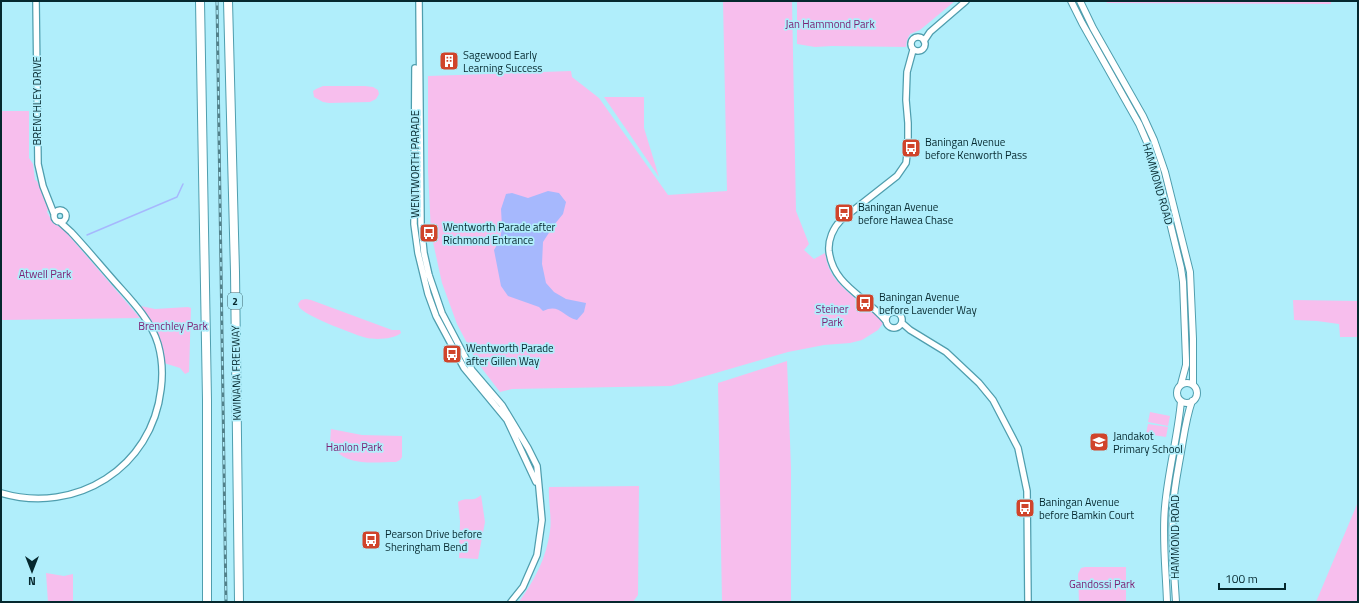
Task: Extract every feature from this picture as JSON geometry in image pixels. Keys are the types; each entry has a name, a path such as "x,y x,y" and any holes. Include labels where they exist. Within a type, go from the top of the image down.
{"highway":[{"path":"200,1 207,400 207,602"},
{"name":"KWINANA FREEWAY","path":"228,1 235,272 239,602"}],"main road":[{"name":"HAMMOND ROAD","path":"1071,1 1150,147 1181,268 1183,282 1186,366 1181,384"},
{"name":"HAMMOND ROAD","path":"1080,1 1090,22 1143,116 1154,140 1165,172 1190,272 1193,339 1193,385"},
{"path":"1187,382 1193,385 1197,392 1196,397 1192,401 1186,403 1181,401 1178,397 1177,391 1181,384 1187,382"},
{"name":"HAMMOND ROAD","path":"1168,602 1165,507 1181,401"},
{"name":"HAMMOND ROAD","path":"1176,602 1173,507 1184,433 1188,412 1192,401"}],"street":[{"name":"BRENCHLEY DRIVE","path":"36,1 38,164 41,181 47,199 56,212"},
{"name":"WENTWORTH PARADE","path":"415,1 414,224 423,277 436,316 464,368 507,420 538,488"},
{"name":"WENTWORTH PARADE","path":"419,1 421,224 424,253 429,275 442,313 472,370 502,405 537,466 542,520 537,555 523,587 511,602"},
{"path":"901,325 897,328 891,328 888,326 878,310 851,290 834,270 830,256 829,242 834,228 841,220 897,176 906,163 908,152 906,100 907,72 911,59 916,50 924,47 924,40 930,32 966,1"},
{"path":"916,50 910,43 912,39 930,32"},
{"path":"919,37 924,40"},
{"path":"1,493 24,498 52,498 74,494 100,482 113,474 132,457 147,434 155,417 160,400 162,384 161,356 154,333 135,304 71,232 55,219 56,212 64,212 71,232"},
{"path":"60,222 65,218"},
{"path":"878,310 898,313 902,317 901,325"},
{"path":"886,321 887,316 892,313"},
{"path":"901,325 946,352 979,384 993,400 1018,448 1028,491 1028,602"}],"green space":[{"name":"Steiner Park","path":"723,1 792,1 796,211 809,244 804,250 814,259 825,253 829,268 838,282 853,296 883,318 884,322 878,330 862,340 788,352 671,386 512,389 500,392 477,362 457,324 442,283 431,233 428,170 428,76 571,71 572,77 599,98 668,195 727,191"},
{"name":"Jan Hammond Park","path":"797,1 955,1 920,30 910,34 906,47 815,47 797,44"},
{"path":"1106,1 1331,1 1331,4 1107,3"},
{"path":"323,86 373,87 378,90 379,94 376,99 370,102 329,103 323,102 314,97 313,91"},
{"path":"604,97 644,97 644,128 659,177"},
{"name":"Atwell Park","path":"1,111 29,111 29,158 33,164 35,180 37,181 48,209 47,212 53,223 65,231 140,318 1,320"},
{"path":"306,299 392,330 400,330 401,333 390,338 376,339 367,338 353,333 322,321 300,309 298,304 301,300"},
{"path":"1293,300 1358,301 1358,337 1340,337 1339,324 1294,320"},
{"name":"Brenchley Park","path":"141,306 155,309 191,308 189,372 185,374 180,368 164,363 158,335"},
{"path":"787,361 791,468 791,602 722,602 718,383"},
{"path":"1150,412 1170,416 1168,426 1148,422"},
{"path":"1148,424 1168,427 1166,437 1146,434"},
{"name":"Hanlon Park","path":"331,429 362,435 402,436 402,457 396,462 361,462 345,457 338,453 330,443"},
{"path":"639,486 638,595 633,602 519,602 535,577 546,551 550,531 549,487"},
{"path":"481,495 485,522 478,559 459,558 460,521 458,502 461,500 475,499"},
{"path":"1358,502 1358,602 1316,602"},
{"name":"Gandossi Park","path":"1126,567 1126,602 1079,602 1078,574 1081,568"},
{"path":"46,573 64,576 73,574 73,602 48,602"}],"water":[{"path":"548,191 559,193 566,202 563,214 543,242 542,264 546,283 554,292 566,299 586,303 584,312 577,320 557,309 553,308 543,311 539,307 508,296 501,286 494,250 500,240 502,227 501,209 506,194 512,193 528,198"}],"waterway":[{"path":"87,235 177,197 183,184"}],"railway":[{"path":"217,1 226,602"}],"place":[{"name":"Sagewood Early Learning Success","path":"449,61"},
{"name":"Baningan Avenue before Kenworth Pass","path":"911,148"},
{"name":"Baningan Avenue before Hawea Chase","path":"844,213"},
{"name":"Wentworth Parade after Richmond Entrance","path":"429,233"},
{"name":"Baningan Avenue before Lavender Way","path":"865,303"},
{"name":"Wentworth Parade after Gillen Way","path":"452,354"},
{"name":"Jandakot Primary School","path":"1099,442"},
{"name":"Baningan Avenue before Bamkin Court","path":"1025,508"},
{"name":"Pearson Drive before Sheringham Bend","path":"371,540"}]}
